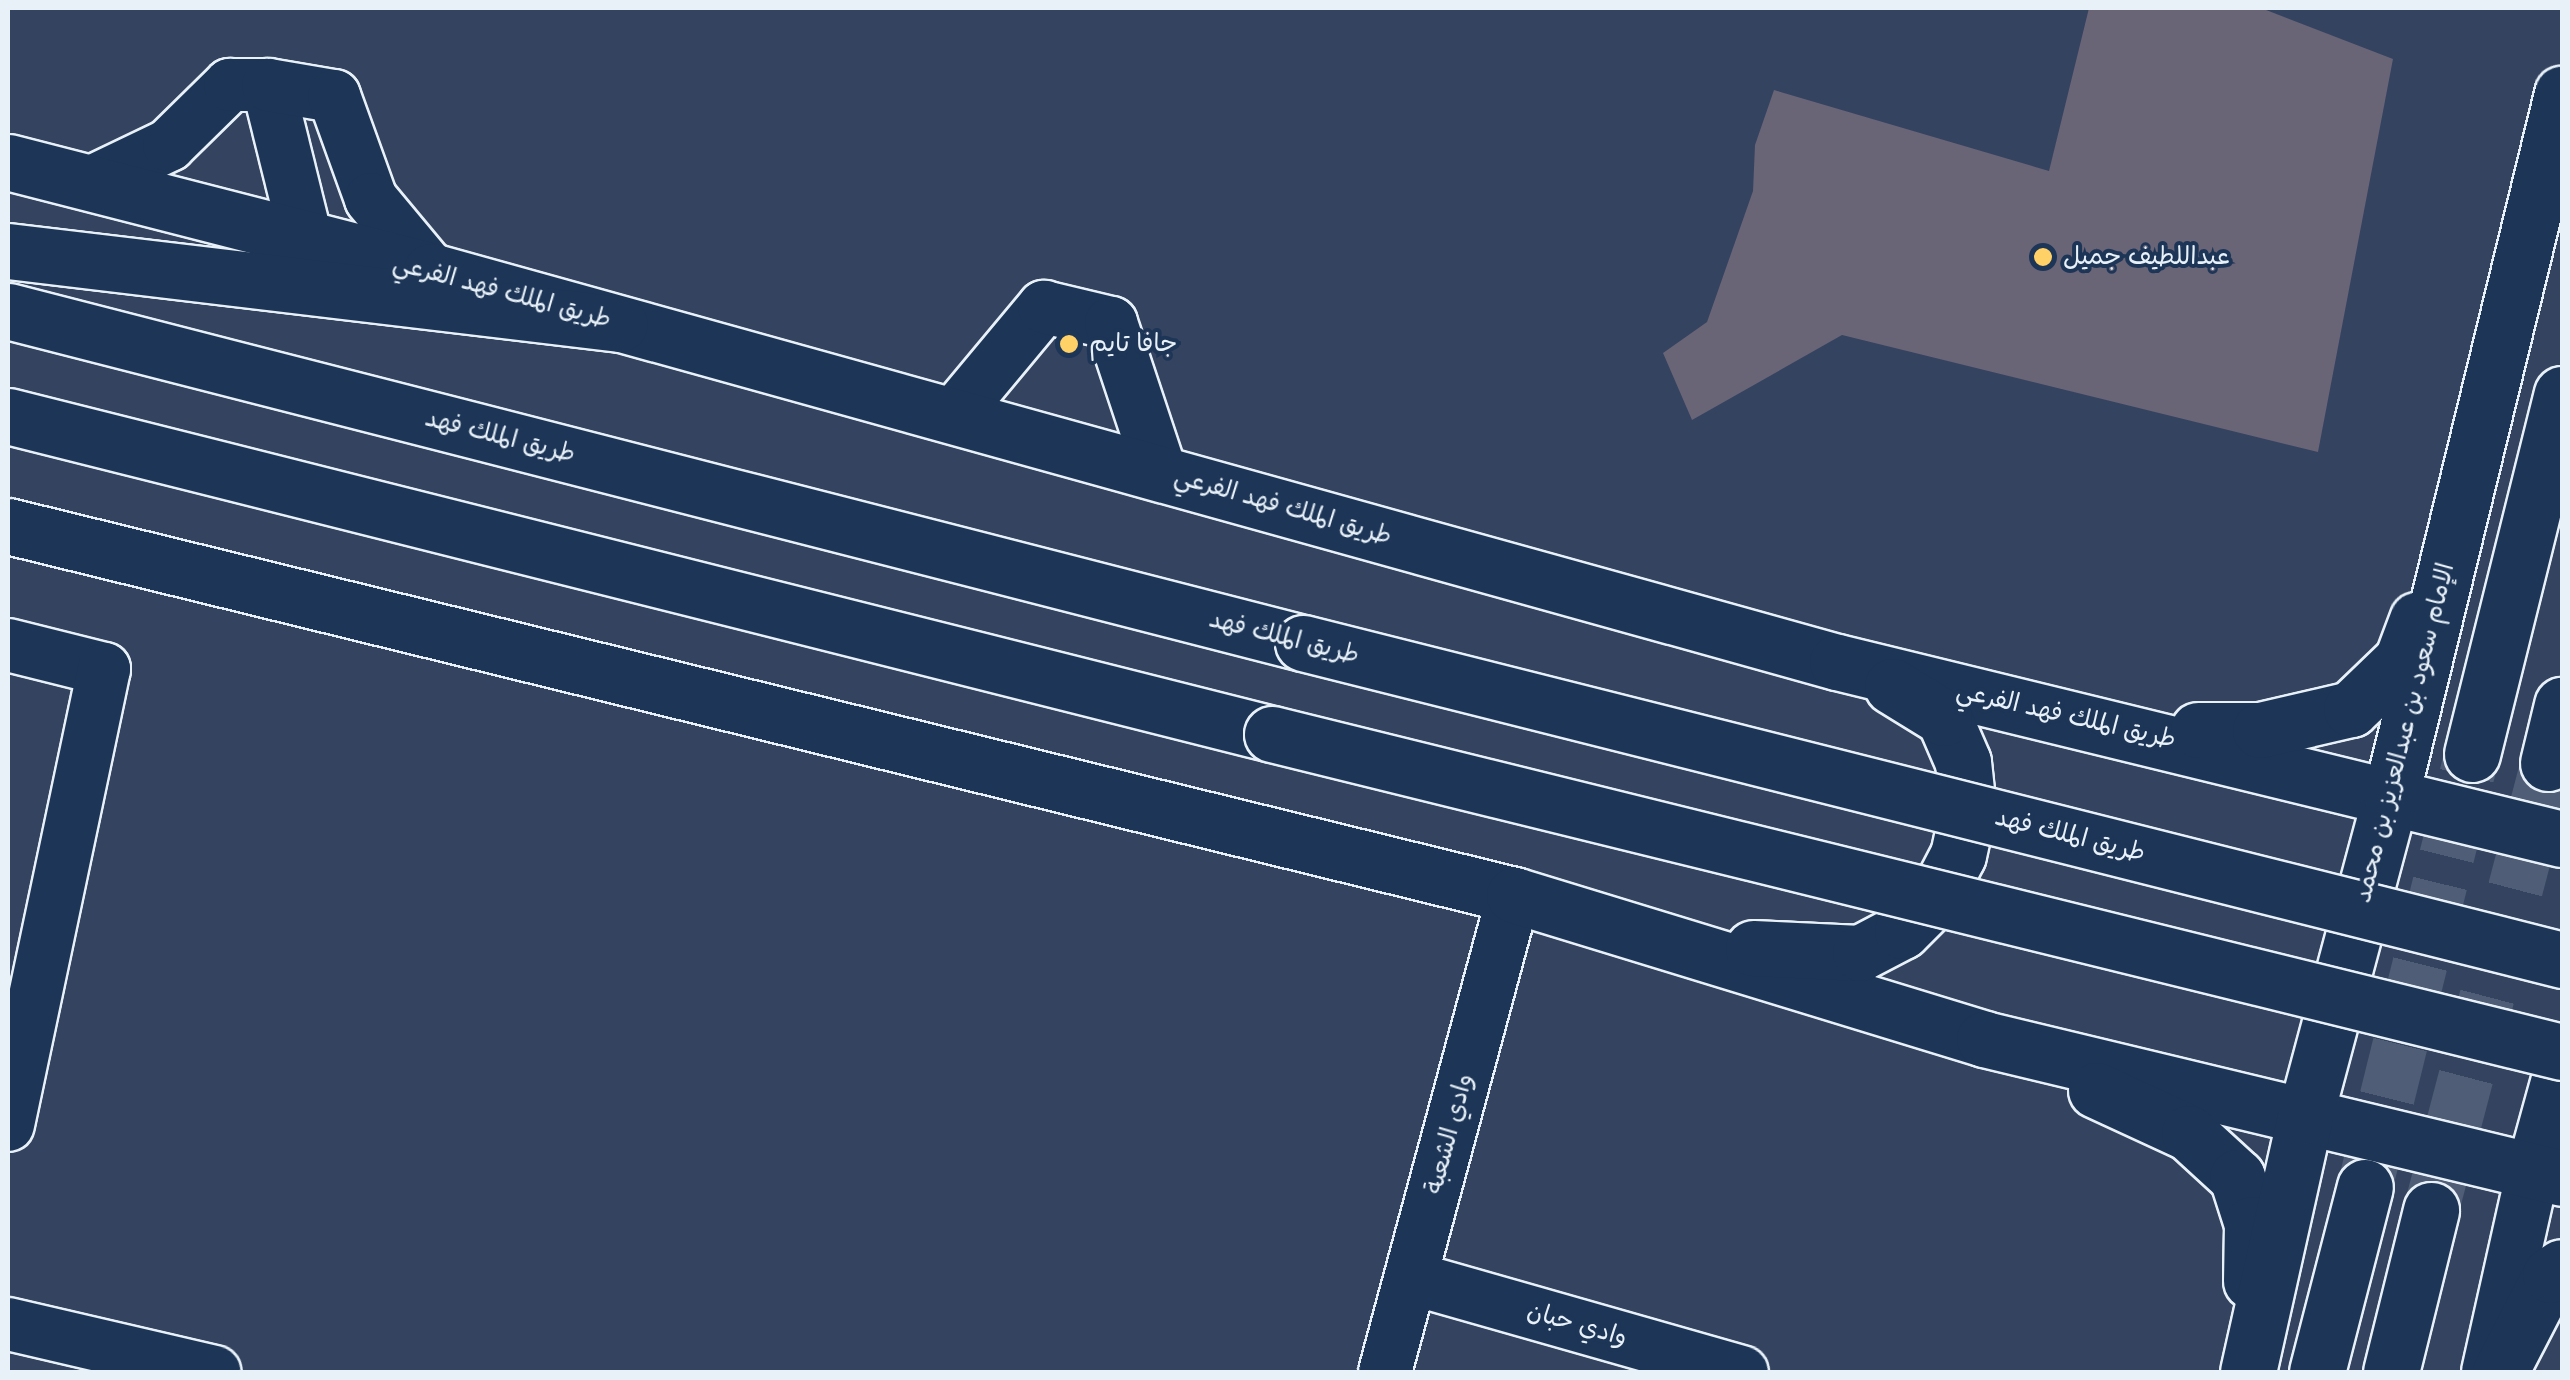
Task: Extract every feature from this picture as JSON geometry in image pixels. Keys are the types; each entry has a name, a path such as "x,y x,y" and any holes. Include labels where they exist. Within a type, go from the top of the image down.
{"main road":[{"name":"الإمام سعود بن عبدالعزيز بن محمد","path":"2249,1370 2305,1116 2391,794 2562,94"},
{"name":"طريق الملك فهد الفرعي","path":"8,162 432,271 1838,662 2391,794 2562,839"},
{"path":"8,251 620,324"},
{"name":"طريق الملك فهد","path":"8,311 2562,960"},
{"path":"2472,754 2562,394"},
{"path":"8,416 1272,734 2562,1052"},
{"path":"8,440 314,492"},
{"path":"2122,730 2260,730 2352,709 2402,660 2468,481"},
{"path":"8,526 1514,895 1984,1039 2548,1174"},
{"path":"1670,944 1860,952 1902,931 1936,897 1958,855 1968,809 1963,762 1944,718 1907,692 1838,662"},
{"path":"2548,763 2562,705"},
{"path":"1984,1039 2190,1134 2237,1177 2252,1224 2249,1370"},
{"path":"2317,1372 2365,1187"},
{"path":"2391,1372 2431,1210"},
{"path":"2500,1372 2550,1274 2562,1268"}],"street":[{"path":"269,87 311,240"},
{"path":"269,87 311,240"},
{"path":"90,184 169,145 269,87 334,96 371,199 432,271"},
{"path":"954,415 1044,307 1111,323 1161,473"},
{"path":"8,645 104,669 8,1126"},
{"name":"وادي الشعبة","path":"1385,1372 1514,895"},
{"path":"2488,1372 2548,1174 2562,1065"},
{"name":"وادي حبان","path":"1411,1278 1742,1372"},
{"path":"8,1324 215,1372"}],"building":[{"name":"عبداللطيف جميل","path":"2089,8 2261,8 2393,59 2318,452 1842,335 1692,420 1663,353 1707,322 1753,191 1755,145 1774,90 2049,171"}],"tunnel":[{"path":"2367,1178 2472,754"},
{"path":"2431,1210 2548,763"}],"place":[{"name":"عبداللطيف جميل","path":"2043,257"},
{"name":"جافا تايم","path":"1069,344"}]}
